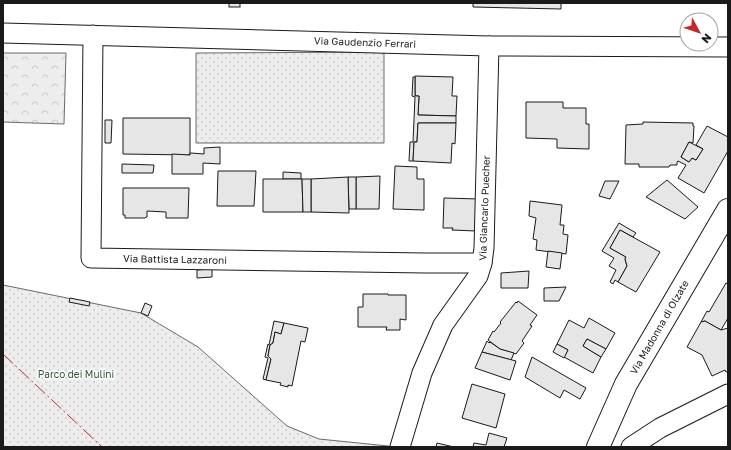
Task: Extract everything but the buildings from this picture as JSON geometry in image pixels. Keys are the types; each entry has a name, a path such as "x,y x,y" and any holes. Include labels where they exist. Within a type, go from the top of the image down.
{"street":[{"name":"Via Gaudenzio Ferrari","path":"3,33 489,46 728,47"},
{"name":"Via Battista Lazzaroni","path":"93,35 91,258 482,263"},
{"name":"Via Giancarlo Puecher","path":"400,447 422,373 443,325 478,276 482,263 484,240 489,46"},
{"name":"Via Madonna di Olzate","path":"598,447 626,384 728,210"},
{"path":"631,447 660,428 728,394"}],"green space":[{"path":"384,52 384,143 196,143 196,53"},
{"path":"3,53 66,53 64,124 3,122"},
{"name":"Parco dei Mulini","path":"3,285 141,313 198,347 287,426 319,439 398,447 3,447"}],"power":[{"path":"3,354 102,447"}]}
